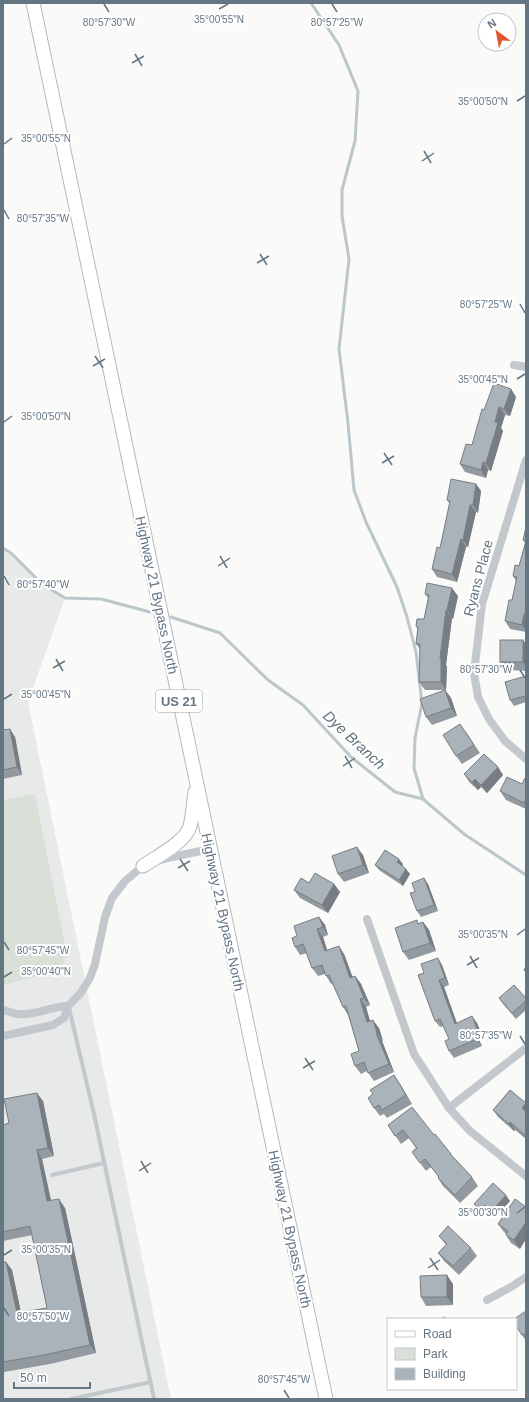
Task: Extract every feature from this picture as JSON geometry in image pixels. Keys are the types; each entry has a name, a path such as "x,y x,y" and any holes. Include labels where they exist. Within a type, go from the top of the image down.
{"main road":[{"name":"Highway 21 Bypass North","path":"33,3 326,1399"},
{"path":"143,866 176,843 190,828 196,782"}],"street":[{"path":"514,365 526,367"},
{"name":"Ryans Place","path":"526,460 482,604 474,674 478,697 489,719 505,741 526,759"},
{"path":"3,1036 53,1025 64,1018 68,1006 80,994 90,978 95,964 105,918 112,898 125,881 143,866 168,858 210,849"},
{"path":"367,919 414,1054 449,1108 470,1131 526,1176"},
{"path":"3,1010 18,1014 34,1013 58,1006 68,1006"},
{"path":"449,1108 526,1048"},
{"path":"487,1300 511,1287 526,1276"}],"lane":[{"path":"68,1006 104,1163 154,1399"},
{"path":"52,1175 104,1163"},
{"path":"71,1399 151,1382"}],"shaded area":[{"path":"3,548 11,553 42,584 65,598 28,702 171,1399 3,1399"}],"green space":[{"path":"35,794 67,955 60,970 3,985 3,800"}],"building":[{"path":"494,383 511,389 504,409 499,407 495,422 498,423 486,463 483,462 481,470 460,464 466,444 472,445 482,409 484,410"},
{"path":"451,479 476,484 473,505 470,505 463,540 461,539 452,574 432,569 437,547 440,548 450,501 447,500"},
{"path":"526,527 526,541 523,540"},
{"path":"526,541 526,614 524,614 522,625 505,621 509,600 512,600 517,577 513,576 515,565 519,566"},
{"path":"427,583 452,588 446,610 440,658 441,682 419,682 420,644 416,644 418,627 416,626 417,619 424,619 429,595 425,594"},
{"path":"500,640 523,640 523,662 500,662"},
{"path":"526,676 526,696 510,700 505,682"},
{"path":"445,690 451,708 426,717 420,699"},
{"path":"460,724 474,745 456,756 443,735"},
{"path":"10,729 17,767 3,770 3,730"},
{"path":"484,754 498,767 481,785 475,779 472,782 464,774"},
{"path":"507,777 522,784 526,778 526,798 524,803 500,791"},
{"path":"357,847 363,865 338,874 332,856"},
{"path":"385,850 399,859 397,862 406,869 399,880 375,865"},
{"path":"315,873 334,884 322,905 294,890 301,878 309,883"},
{"path":"424,878 434,905 417,911 410,893 415,892 412,883"},
{"path":"319,917 323,927 317,929 325,951 339,946 350,978 355,976 364,998 360,999 367,1022 373,1020 376,1033 389,1064 368,1073 364,1062 355,1066 351,1054 359,1051 346,1006 343,1007 329,975 326,976 322,965 312,968 303,944 295,947 292,938 297,936 294,926"},
{"path":"417,920 418,924 423,922 430,943 403,952 395,928"},
{"path":"438,958 445,978 439,980 455,1024 472,1016 477,1029 473,1031 477,1039 449,1051 445,1041 449,1039 440,1019 435,1021 418,975 424,973 421,964"},
{"path":"514,985 526,998 526,1001 512,1013 499,998"},
{"path":"394,1075 406,1095 382,1110 379,1105 374,1108 368,1098 373,1094 370,1090"},
{"path":"510,1090 526,1103 522,1108 526,1112 526,1136 493,1110"},
{"path":"37,1093 48,1148 37,1150 47,1201 59,1199 90,1345 3,1362 3,1262 6,1262 17,1313 47,1308 30,1226 3,1232 3,1125 9,1123 4,1099"},
{"path":"412,1107 450,1154 472,1177 455,1195 438,1178 439,1177 425,1159 420,1163 412,1152 417,1148 403,1130 395,1136 388,1125"},
{"path":"493,1183 506,1195 491,1212 485,1205 481,1210 474,1204"},
{"path":"515,1199 526,1207 526,1222 514,1240 506,1235 508,1231 498,1224"},
{"path":"448,1226 471,1248 453,1266 438,1253 447,1244 439,1236"},
{"path":"447,1275 447,1297 421,1297 420,1276"},
{"path":"526,1311 526,1333 522,1335 517,1328 517,1318 516,1318"}],"waterway":[{"path":"311,3 339,45 358,91 355,141 342,190 342,216 349,259 339,349 354,490 366,522 397,587 416,652 422,703 415,738 414,768 423,799"},
{"name":"Dye Branch","path":"3,548 11,553 42,584 65,598 101,599 150,612"},
{"name":"Dye Branch","path":"171,617 220,633 268,680 303,705 351,757 395,792 423,799 464,834 526,875"}]}
